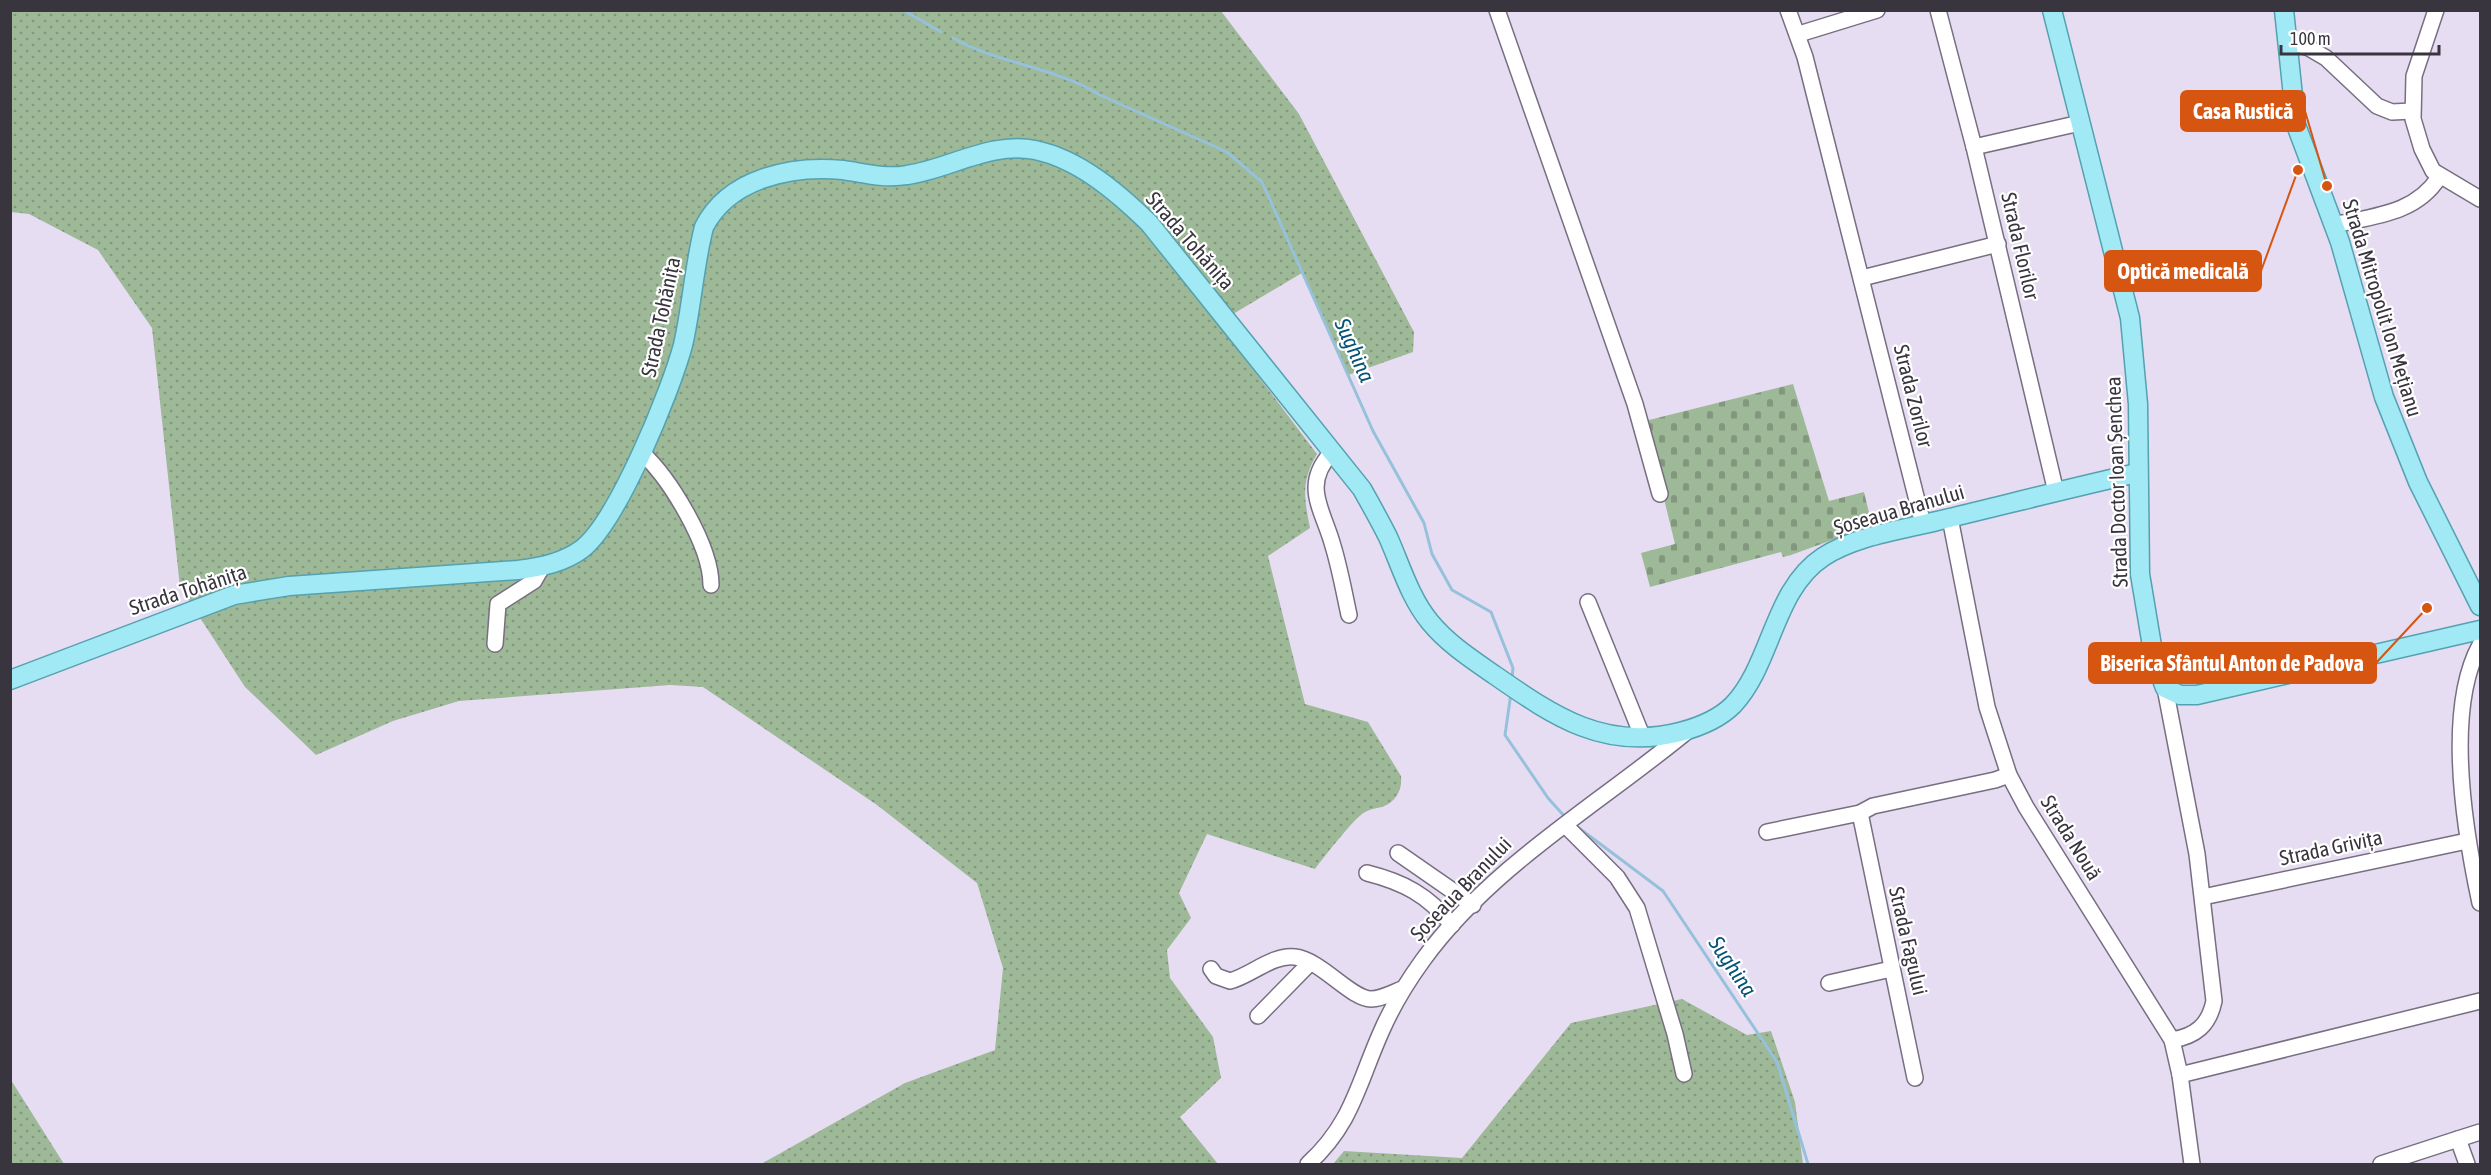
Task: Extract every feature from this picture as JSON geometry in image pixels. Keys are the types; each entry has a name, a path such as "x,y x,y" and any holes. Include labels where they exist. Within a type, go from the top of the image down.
{"main road":[{"name":"Strada Doctor Ioan Șenchea","path":"2052,10 2130,318 2136,374 2140,574 2154,658 2165,688"},
{"name":"Strada Mitropolit Ion Mețianu","path":"2284,10 2296,125 2334,225 2372,361 2394,425 2418,482 2476,585 2481,606"},
{"name":"Strada Tohănița","path":"10,680 234,595 289,586 542,567 575,554 595,536 619,498 667,395 681,352 704,227 726,198 754,182 783,173 826,170 904,176 988,152 1013,148 1036,150 1064,160 1093,177 1130,205 1177,256 1286,394"},
{"name":"Șoseaua Branului","path":"1286,394 1362,489 1376,513 1411,591 1428,620 1455,647 1554,714 1594,732 1619,737 1643,738 1690,729 1720,716 1741,695 1792,593 1823,556 1849,545 1923,524 2137,473"},
{"path":"2165,688 2180,695 2197,695 2481,630"}],"street":[{"path":"1497,10 1640,417 1660,494"},
{"name":"Strada Zorilor","path":"1788,10 1799,34 1923,524"},
{"path":"1799,34 1877,10"},
{"name":"Strada Florilor","path":"1938,10 1998,244 2056,492"},
{"path":"2436,10 2417,61 2412,90 2412,111 2422,149 2430,167 2439,177 2481,200"},
{"path":"2288,41 2309,48 2326,58 2376,106 2392,112 2412,111"},
{"path":"1974,147 2080,123"},
{"path":"2334,225 2392,212 2415,203 2430,190 2439,177"},
{"path":"1862,278 1998,244"},
{"path":"641,452 664,477 702,543 708,556 711,585"},
{"path":"1332,452 1319,469 1315,491 1334,549 1349,615"},
{"name":"Strada Nouă","path":"1950,518 1987,707 2009,775 2026,807 2172,1040 2180,1075 2192,1164"},
{"path":"495,644 498,604 534,581 542,567"},
{"path":"1588,602 1643,738"},
{"path":"2481,645 2470,672 2463,717 2461,783 2467,841 2481,903"},
{"name":"Strada Doctor Ioan Șenchea","path":"2165,688 2203,897 2214,989 2212,1011 2200,1030 2187,1037 2172,1040"},
{"name":"Șoseaua Branului","path":"1308,1164 1328,1145 1347,1117 1381,1032 1402,989 1452,925 1524,856 1690,729"},
{"path":"1767,832 1860,813 1873,806 2009,775"},
{"name":"Strada Fagului","path":"1860,813 1915,1078"},
{"path":"1566,826 1617,877 1637,908 1676,1034 1684,1074"},
{"name":"Strada Grivița","path":"2203,897 2467,841"},
{"path":"1398,853 1473,905"},
{"path":"1367,873 1393,879 1420,893 1452,925"},
{"path":"1211,969 1216,976 1230,981 1282,958 1297,957 1311,963 1365,998 1382,998 1402,989"},
{"path":"1258,1016 1311,963"},
{"path":"1829,982 1891,969"},
{"path":"2180,1075 2481,1001"},
{"path":"2381,1164 2481,1132"},
{"path":"2458,1139 2467,1164"}],"green space":[{"path":"11,11 1221,11 1299,114 1414,332 1413,352 1348,375 1302,273 1218,323 1317,454 1308,473 1305,490 1310,528 1268,556 1305,704 1368,722 1401,776 1401,780 1398,794 1394,799 1385,806 1368,810 1360,815 1315,869 1207,834 1179,893 1191,918 1167,950 1170,978 1213,1037 1221,1078 1180,1117 1218,1164 761,1164 905,1083 995,1050 1003,968 977,883 877,805 703,687 670,685 459,701 393,721 316,755 245,687 180,587 152,328 98,250 29,214 11,212"},
{"path":"1793,384 1829,501 1864,492 1873,529 1835,539 1791,555 1783,557 1781,552 1650,587 1641,553 1675,544 1645,421"},
{"path":"1682,999 1747,1035 1771,1031 1795,1102 1803,1164 1333,1164 1344,1151 1462,1158 1571,1023"},
{"path":"11,1080 64,1164 11,1164"}],"waterway":[{"name":"Sughina","path":"903,10 941,32"},
{"name":"Sughina","path":"953,38 989,54 1065,78 1227,152 1262,182 1373,431 1424,523 1432,554 1452,590 1491,612 1513,668 1512,678"},
{"name":"Sughina","path":"1511,693 1505,735 1548,798 1566,818"},
{"name":"Sughina","path":"1575,825 1663,891 1777,1062 1808,1164"}],"place":[{"name":"Optică medicală","path":"2298,170"},
{"name":"Casa Rustică","path":"2327,186"},
{"name":"Biserica Sfântul Anton de Padova","path":"2427,608"}]}
